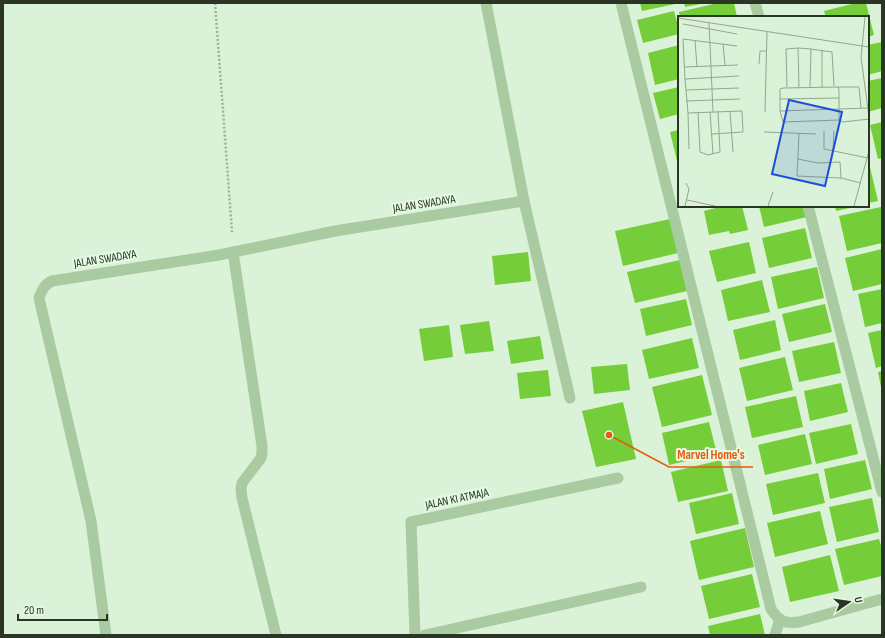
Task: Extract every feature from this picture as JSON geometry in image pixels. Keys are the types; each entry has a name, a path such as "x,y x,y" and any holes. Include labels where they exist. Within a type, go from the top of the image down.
{"street":[{"path":"486,3 524,201 570,398"},
{"path":"621,3 771,609 776,616 789,623 799,622 882,599"},
{"path":"756,3 759,16"},
{"name":"JALAN SWADAYA","path":"106,635 91,520 39,298 42,289 46,284 52,280 233,252 335,231 524,201"},
{"path":"808,207 882,492"},
{"path":"233,252 262,446 261,458 242,483 241,494 276,635"},
{"name":"JALAN KI ATMAJA","path":"415,635 411,522 618,478"},
{"path":"425,635 641,587"},
{"path":"775,635 780,619"}],"path":[{"path":"215,3 233,252"}],"building":[{"path":"640,3 675,3 675,4 642,11"},
{"path":"684,3 701,3 701,4 685,7"},
{"path":"718,3 734,3 737,16 680,16 679,12"},
{"path":"856,3 866,3 874,35 869,37 869,16 826,16 824,11"},
{"path":"674,11 678,25 678,34 643,43 637,20"},
{"path":"882,42 882,71 869,75 869,45"},
{"path":"678,45 678,79 655,85 648,53"},
{"path":"882,78 882,108 869,112 869,81"},
{"path":"678,87 678,114 660,119 653,93"},
{"path":"882,122 882,158 878,159 870,125"},
{"path":"678,130 678,161 677,161 670,132"},
{"path":"869,167 870,167 878,201 869,203"},
{"path":"719,207 742,207 748,230 730,234 729,231 709,235 704,211"},
{"path":"759,207 804,207 807,217 764,227"},
{"path":"835,207 854,207 836,211"},
{"path":"881,207 882,243 847,251 839,216"},
{"path":"670,219 678,253 623,266 615,231"},
{"path":"805,228 812,258 769,268 762,238"},
{"path":"749,242 756,273 717,282 709,251"},
{"path":"882,249 882,284 853,291 845,258"},
{"path":"528,252 531,281 495,285 492,256"},
{"path":"680,260 687,291 635,303 627,272"},
{"path":"817,267 824,298 778,309 771,277"},
{"path":"762,280 770,312 728,321 721,290"},
{"path":"882,289 882,323 865,327 858,294"},
{"path":"686,299 692,325 646,336 640,309"},
{"path":"825,304 832,332 789,342 782,314"},
{"path":"775,320 781,350 740,360 733,330"},
{"path":"489,321 494,351 465,354 460,325"},
{"path":"449,325 453,357 424,361 419,329"},
{"path":"882,330 882,366 876,368 868,333"},
{"path":"540,336 544,359 511,364 507,341"},
{"path":"692,338 699,368 649,379 642,350"},
{"path":"834,342 841,373 799,382 792,351"},
{"path":"785,357 793,390 747,401 739,368"},
{"path":"627,364 630,390 594,394 591,367"},
{"path":"548,370 551,396 520,399 517,373"},
{"path":"882,371 882,387 881,387 878,372"},
{"path":"702,375 712,415 662,427 652,387"},
{"path":"841,383 848,412 810,421 804,391"},
{"path":"796,396 803,427 752,438 745,407"},
{"path":"623,402 636,459 596,467 582,411"},
{"path":"709,422 717,454 669,465 662,433"},
{"path":"851,424 858,454 816,464 809,433"},
{"path":"805,434 812,464 765,475 758,445"},
{"path":"721,460 728,491 678,502 671,472"},
{"path":"865,460 872,489 830,499 824,469"},
{"path":"818,473 825,503 773,515 766,484"},
{"path":"732,493 739,524 696,534 689,503"},
{"path":"872,498 879,532 837,542 829,507"},
{"path":"820,511 828,544 775,557 767,523"},
{"path":"745,528 754,567 699,580 690,541"},
{"path":"879,539 882,549 882,576 844,585 835,549"},
{"path":"830,555 839,591 790,602 782,567"},
{"path":"752,574 760,607 709,619 701,586"},
{"path":"760,614 765,635 710,635 708,626"}],"place":[{"name":"Marvel Home's","path":"609,435"}]}
